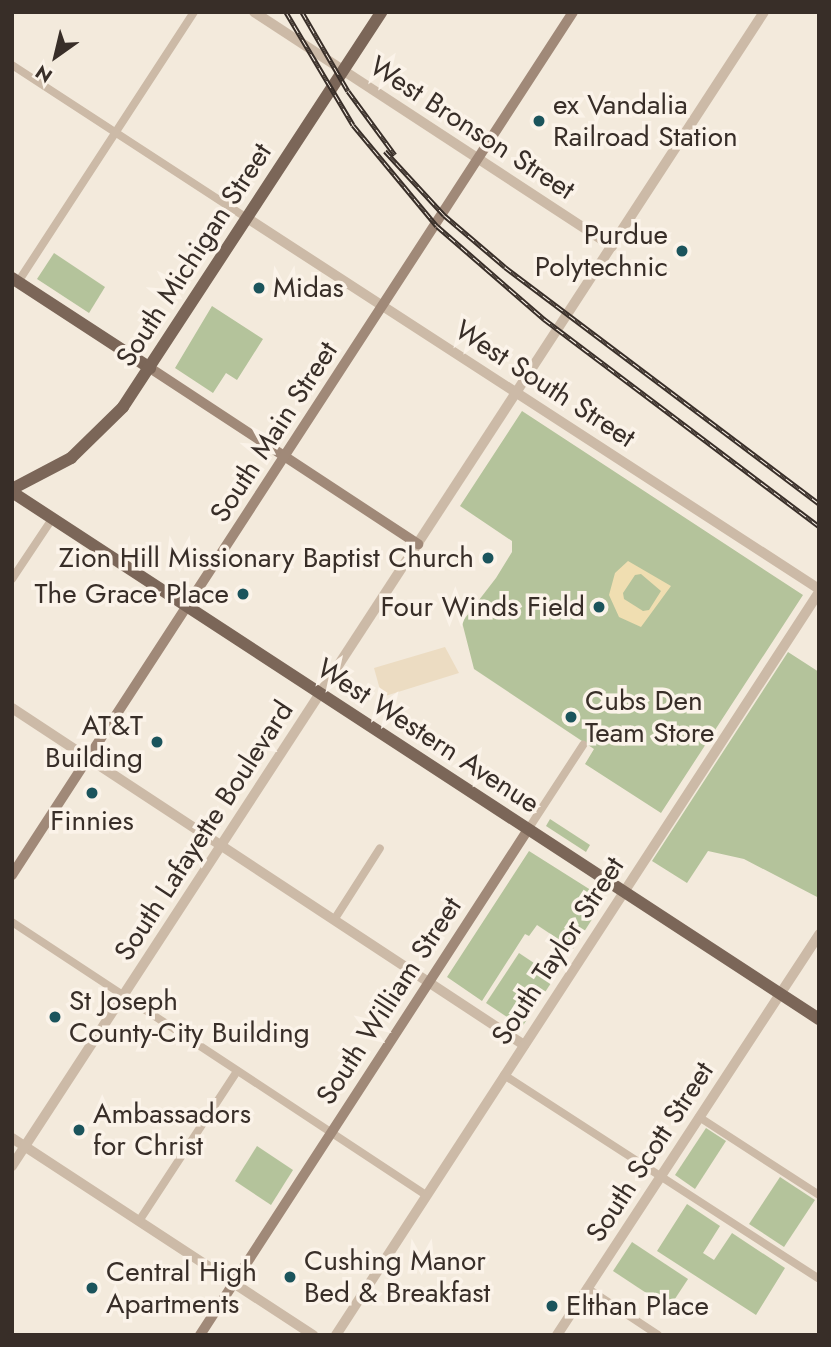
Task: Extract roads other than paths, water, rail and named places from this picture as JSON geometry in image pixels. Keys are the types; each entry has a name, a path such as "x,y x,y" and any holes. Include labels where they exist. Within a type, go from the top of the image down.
{"main road":[{"name":"South Michigan Street","path":"12,491 87,445 123,407 381,12"},
{"name":"South Main Street","path":"12,875 573,12"},
{"path":"15,280 418,544"},
{"name":"West Western Avenue","path":"12,491 527,831 819,1019"},
{"name":"South William Street","path":"200,1335 527,831"}],"street":[{"path":"15,280 194,12"},
{"name":"West Bronson Street","path":"254,12 612,246"},
{"name":"South Lafayette Boulevard","path":"12,1166 764,12"},
{"path":"12,65 247,218"},
{"name":"West South Street","path":"247,218 819,590"},
{"path":"12,579 52,519"},
{"name":"South Taylor Street","path":"336,1335 819,590"},
{"path":"12,708 524,1045"},
{"name":"South William Street","path":"527,831 583,745"},
{"path":"334,920 380,848"},
{"path":"12,922 426,1195"},
{"name":"South Scott Street","path":"557,1335 819,934"},
{"path":"139,1221 237,1071"},
{"path":"504,1075 819,1279"},
{"path":"699,1117 819,1195"},
{"path":"12,1138 313,1335"},
{"path":"587,1288 658,1335"}],"railway":[{"path":"286,12 353,125 437,226 544,319 819,526"},
{"path":"302,12 348,91 395,155"},
{"path":"385,151 444,215 505,267 819,504"}],"place":[{"name":"ex Vandalia Railroad Station","path":"539,121"},
{"name":"Purdue Polytechnic","path":"682,251"},
{"name":"Midas","path":"259,288"},
{"name":"Zion Hill Missionary Baptist Church","path":"488,558"},
{"name":"The Grace Place","path":"243,594"},
{"name":"Four Winds Field","path":"599,607"},
{"name":"Cubs Den Team Store","path":"571,717"},
{"name":"AT&T Building","path":"157,742"},
{"name":"Finnies","path":"92,793"},
{"name":"St Joseph County-City Building","path":"55,1017"},
{"name":"Ambassadors for Christ","path":"79,1130"},
{"name":"Cushing Manor Bed & Breakfast","path":"290,1277"},
{"name":"Central High Apartments","path":"92,1288"},
{"name":"Elthan Place","path":"552,1306"}]}
